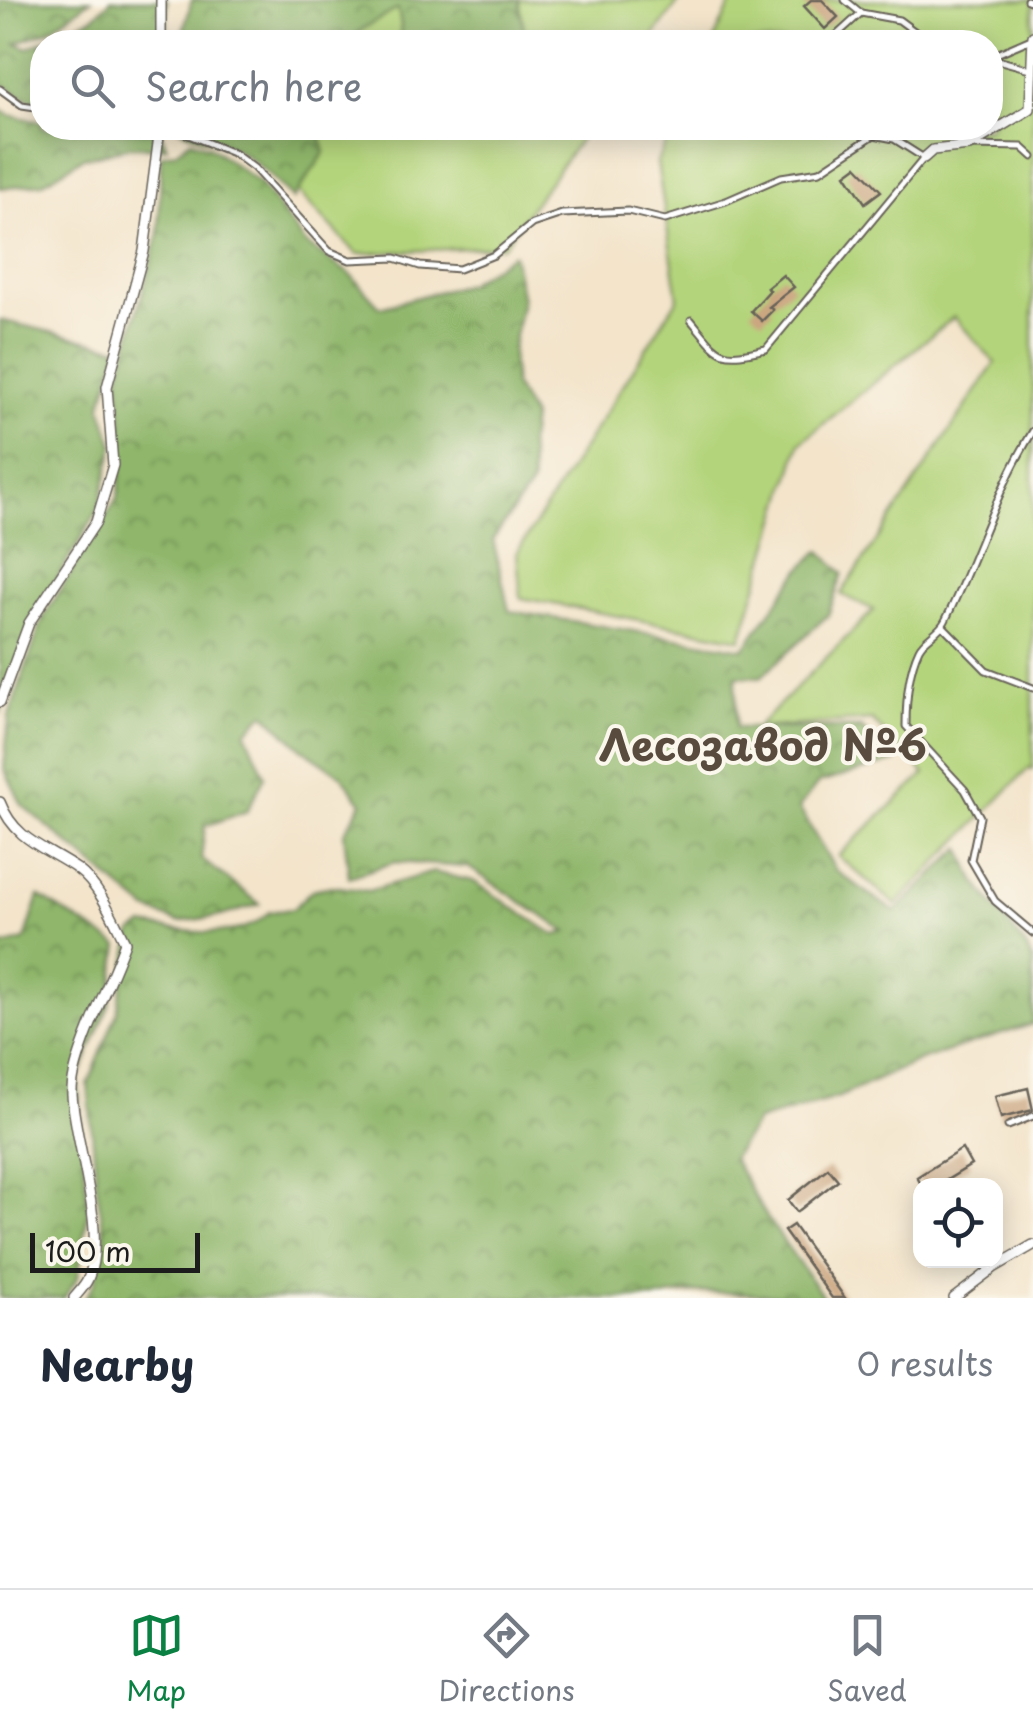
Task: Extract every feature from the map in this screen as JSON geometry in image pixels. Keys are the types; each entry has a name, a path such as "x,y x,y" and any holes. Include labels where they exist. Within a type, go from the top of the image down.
{"street":[{"path":"161,0 161,30"},
{"path":"1003,125 1031,108 1032,38"},
{"path":"0,702 29,623 96,522 113,465 107,387 144,251 158,140"},
{"path":"924,158 932,150 969,146 979,140"},
{"path":"0,802 34,846 79,870 107,906 125,942 82,1051 72,1092 92,1230 88,1280 74,1298"},
{"path":"954,1298 1033,1246"}],"lane":[{"path":"845,0 861,13 899,20 910,30"},
{"path":"842,30 861,13"},
{"path":"1003,51 1032,38"},
{"path":"1003,61 1032,69"},
{"path":"0,89 30,106"},
{"path":"202,140 236,154 254,168 328,251 350,260 396,258 420,266 458,269 494,256 532,224 562,214 628,211 666,220 781,177 820,170 866,140"},
{"path":"691,320 717,351 732,357 766,349 924,158 897,140"},
{"path":"969,146 1022,148 1033,157"},
{"path":"1033,431 990,510 978,550 943,626 920,647 906,696 906,726 965,790 980,817 970,860 995,901 1033,933"},
{"path":"943,626 986,670 1033,688"},
{"path":"1008,1126 1033,1116"}],"green space":[{"path":"0,0 91,0 49,30 30,30 30,38 16,43 30,47 30,100 0,83"},
{"path":"111,0 167,0 167,30 66,30 92,18"},
{"path":"192,0 519,0 524,30 400,30 398,9 362,30 183,30"},
{"path":"342,0 680,0 658,30 329,30"},
{"path":"733,0 1033,0 1033,769 1029,768 896,905 838,856 925,774 872,720 756,728 874,610 841,594 995,363 954,317 800,443 741,639 521,598 517,553 678,298 657,162 667,140 1003,140 1003,30 719,30"},
{"path":"0,109 30,119 30,140 164,140 167,147 130,147 83,158 42,183 0,188"},
{"path":"191,140 209,146 259,183 306,244 350,274 380,307 467,284 513,254 522,300 512,351 514,385 532,417 532,484 493,539 509,611 744,649 799,571 820,550 843,573 828,615 761,677 736,676 736,728 861,728 896,761 818,783 799,808 836,871 895,912 961,848 975,881 1026,947 1033,962 1033,1024 920,1060 839,1097 757,1121 732,1158 768,1219 824,1298 719,1292 657,1298 85,1298 95,1282 105,1239 88,1085 117,1012 132,933 144,925 193,932 243,928 269,912 293,909 312,890 332,886 368,891 433,872 473,881 555,935 567,932 468,867 395,862 349,877 344,833 362,803 341,775 301,748 265,713 246,732 265,776 247,811 205,826 201,859 260,904 221,916 178,922 147,910 22,805 4,768 9,716 43,618 118,497 123,451 119,377 159,233 161,155 175,152"},
{"path":"211,140 321,140 325,152 293,199 244,154"},
{"path":"281,140 579,140 503,246 357,254 271,163"},
{"path":"0,320 119,348 101,406 114,446 98,511 38,610 0,714"},
{"path":"39,896 119,946 110,1003 78,1079 88,1211 78,1277 64,1298 0,1298 0,947 25,940"}],"building":[{"path":"811,0 822,0 838,17 825,29 804,6"},
{"path":"857,166 881,191 865,203 846,174"},
{"path":"783,275 794,287 769,307 773,310 762,321 751,311 770,290 767,288"},
{"path":"1028,1088 1033,1110 1001,1118 995,1096"},
{"path":"962,1149 971,1165 950,1178 917,1177"},
{"path":"828,1168 838,1180 797,1212 788,1200"},
{"path":"793,1225 845,1298 832,1298 784,1231"}],"district":[{"name":"Лесозавод №6","path":"763,746"}]}
